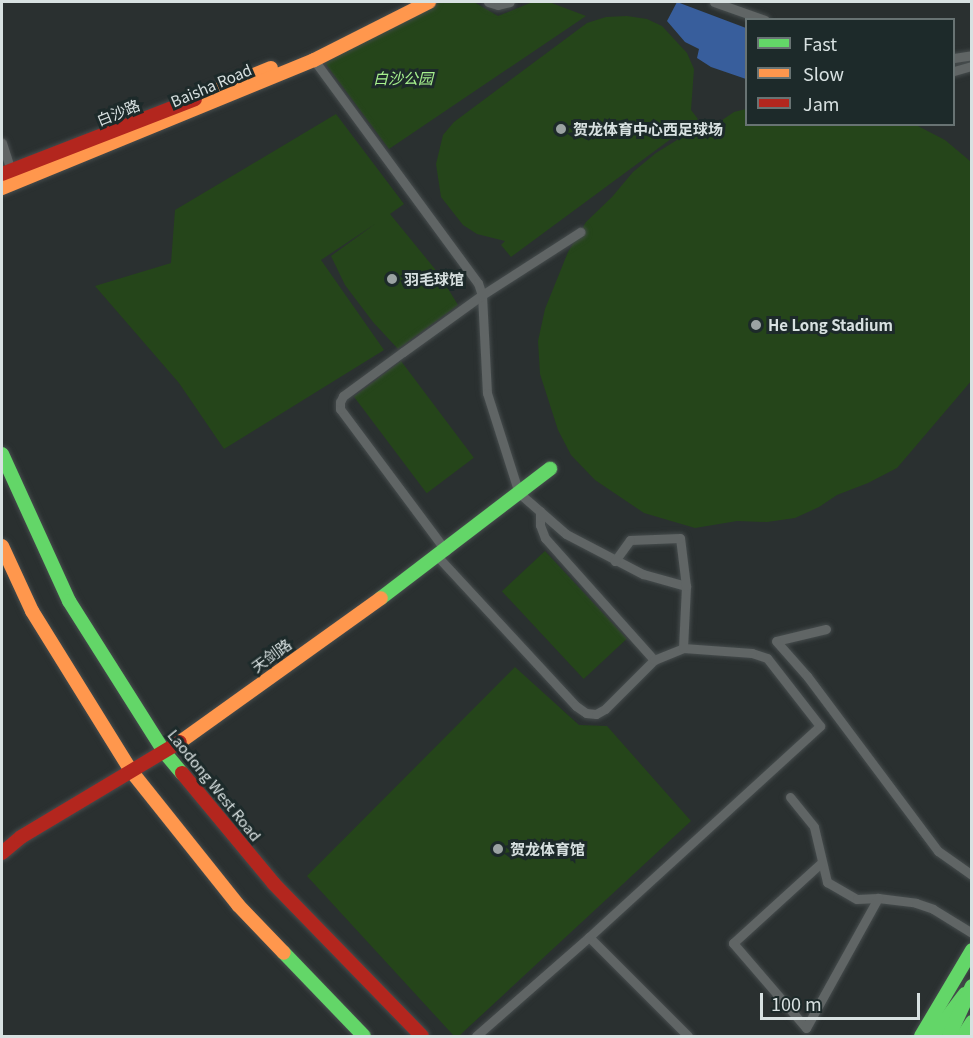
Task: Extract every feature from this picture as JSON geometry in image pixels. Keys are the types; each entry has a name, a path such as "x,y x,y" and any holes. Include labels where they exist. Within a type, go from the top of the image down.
{"street":[{"name":"白沙路","path":"6,173 310,52 408,2"},
{"name":"Baisha Road","path":"2,188 314,60 429,2"},
{"path":"488,2 498,5 510,2"},
{"path":"714,2 759,18"},
{"path":"955,58 972,55"},
{"path":"314,60 478,283 482,295 487,393 519,493 566,534 643,574 686,586"},
{"path":"955,71 972,66"},
{"path":"2,143 6,173"},
{"path":"476,1036 589,937 820,726 767,658 752,653 683,648 654,660 604,709 596,714 586,713 576,706 442,554 340,409 343,396 482,295 580,232"},
{"name":"Laodong West Road","path":"2,454 69,601 165,753 274,884 422,1036"},
{"name":"天剑路","path":"2,853 21,837 165,753 442,554 550,469"},
{"path":"540,512 544,538 654,660"},
{"path":"615,561 630,540 680,538 686,586 683,648"},
{"path":"2,546 32,611 132,772 238,905 364,1036"},
{"path":"826,629 776,641 807,676 938,851 972,875"},
{"path":"790,797 814,827 821,863 828,882 856,899 878,898 933,909 972,933"},
{"path":"821,863 733,943 806,1028 878,898"},
{"path":"589,937 688,1036"},
{"path":"921,1036 972,950"},
{"path":"933,1036 971,987"},
{"path":"949,1036 971,987"},
{"path":"963,1036 972,1022"}],"green space":[{"name":"白沙公园","path":"439,2 474,2 498,16 530,3 549,2 586,16 389,149 325,63"},
{"path":"627,16 647,19 662,26 687,53 694,69 691,110 698,119 511,257 501,245 505,241 477,234 463,225 441,197 436,164 443,135 454,122 587,23 606,17"},
{"name":"He Long Stadium","path":"745,109 745,126 918,126 945,140 970,161 972,380 897,468 837,495 819,507 795,518 767,522 737,521 695,528 644,513 595,480 571,455 558,430 540,374 538,341 545,309 568,252 586,222 612,197 633,172 656,153 677,140 709,129 734,112"},
{"path":"336,114 404,204 390,214 439,274 458,305 398,349 373,322 345,285 331,256 375,224 321,260 384,350 224,449 179,383 95,286 171,263 175,210"},
{"path":"401,361 474,458 427,493 354,397"},
{"path":"545,551 627,639 584,679 502,591"},
{"name":"贺龙体育馆","path":"515,667 579,725 607,726 691,821 459,1036 454,1036 307,876"}],"water":[{"path":"677,2 745,28 745,79 711,67 697,58 699,49 685,42 667,21"}],"traffic: fast":[{"path":"2,454 69,601 165,753 182,773"},
{"path":"381,598 550,469"},
{"path":"921,1036 972,950"},
{"path":"284,953 364,1036"},
{"path":"949,1036 972,986"},
{"path":"933,1036 965,994"},
{"path":"963,1036 972,1022"}],"traffic: slow":[{"path":"2,188 314,60 429,2"},
{"path":"195,99 271,68"},
{"path":"2,546 32,611 132,772 238,905 284,953"},
{"path":"180,742 381,598"}],"traffic: jam":[{"path":"2,174 195,99"},
{"path":"2,853 21,837 180,742"},
{"path":"182,773 274,884 422,1036"}],"place":[{"name":"贺龙体育中心西足球场","path":"561,129"},
{"name":"羽毛球馆","path":"392,279"},
{"name":"He Long Stadium","path":"756,325"},
{"name":"贺龙体育馆","path":"498,849"}]}
